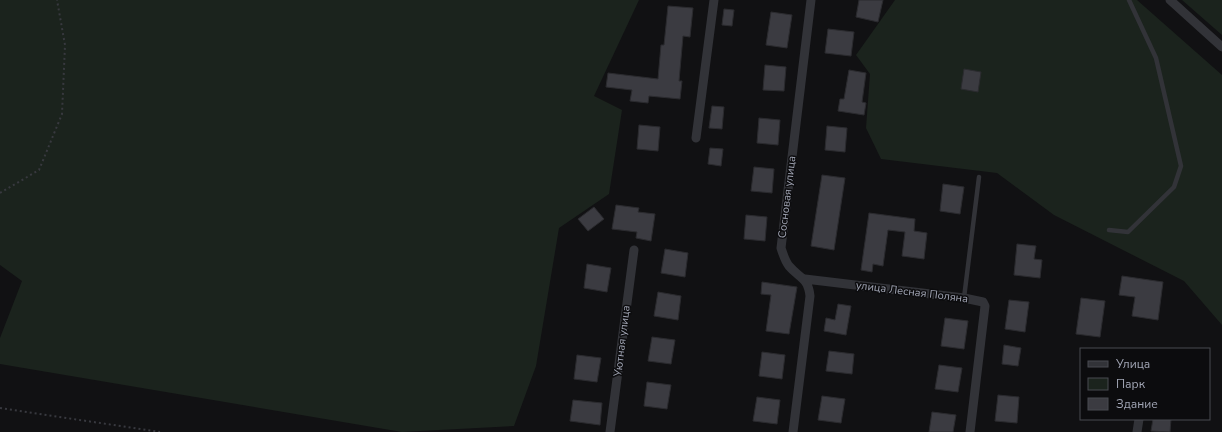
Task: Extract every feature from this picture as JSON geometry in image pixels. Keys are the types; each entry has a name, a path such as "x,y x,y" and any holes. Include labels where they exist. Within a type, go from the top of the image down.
{"street":[{"path":"696,138 714,0"},
{"name":"Сосновая улица","path":"805,280 788,266 781,248 811,0"},
{"path":"1170,0 1222,47"},
{"name":"Уютная улица","path":"610,432 634,250"},
{"path":"793,432 810,296 809,288 805,280"},
{"name":"улица Лесная Поляна","path":"805,280 979,300 985,306 970,432"},
{"path":"1137,432 1139,420"}],"lane":[{"path":"1109,230 1128,232 1174,187 1181,166 1156,58 1129,0"},
{"path":"964,298 979,177"}],"path":[{"path":"0,193 40,170 62,114 65,45 57,0"},
{"path":"0,408 160,432"}],"green space":[{"path":"0,0 639,0 594,96 622,110 609,194 559,228 536,366 514,426 402,432 0,364 0,338 22,281 0,265"},
{"path":"895,0 1137,0 1222,75 1222,325 1184,281 1054,215 997,173 881,159 866,128 870,74 856,55"},
{"path":"1182,0 1222,0 1222,35"}],"building":[{"path":"859,0 883,0 878,22 856,17"},
{"path":"668,6 693,8 690,37 683,36 679,81 682,81 680,99 649,96 648,103 630,101 632,90 606,87 608,73 658,79 661,45 664,45"},
{"path":"724,9 734,10 732,26 722,25"},
{"path":"771,12 792,15 787,48 766,45"},
{"path":"828,29 854,32 851,56 825,53"},
{"path":"765,65 786,67 784,91 763,90"},
{"path":"964,69 981,72 978,92 961,89"},
{"path":"849,70 866,73 862,102 866,103 864,115 838,111 840,99 844,99"},
{"path":"712,106 724,107 722,129 709,128"},
{"path":"759,118 780,120 778,145 757,143"},
{"path":"639,125 660,127 658,151 637,149"},
{"path":"827,126 847,128 845,152 825,150"},
{"path":"710,148 723,149 721,166 708,164"},
{"path":"754,167 774,169 772,193 751,191"},
{"path":"822,175 845,178 834,250 811,246"},
{"path":"943,184 964,187 960,214 940,211"},
{"path":"616,205 639,208 638,212 655,214 651,241 636,238 637,232 612,229"},
{"path":"594,207 604,219 588,231 578,219"},
{"path":"869,213 915,219 914,231 927,233 924,259 902,256 905,232 888,230 883,266 873,264 872,272 861,270"},
{"path":"746,215 767,217 765,241 744,239"},
{"path":"1017,244 1036,246 1034,259 1042,260 1040,278 1014,275"},
{"path":"665,249 688,253 685,277 661,273"},
{"path":"587,264 611,268 607,292 584,288"},
{"path":"1122,276 1163,282 1158,320 1132,316 1135,297 1119,295"},
{"path":"762,282 797,287 789,334 766,331 771,295 761,294"},
{"path":"658,292 681,296 678,320 654,316"},
{"path":"1081,298 1105,301 1100,337 1076,334"},
{"path":"1009,300 1029,302 1025,332 1005,329"},
{"path":"838,304 851,306 846,335 824,331 826,318 835,320"},
{"path":"945,318 968,321 964,349 941,346"},
{"path":"652,337 675,340 671,364 648,361"},
{"path":"1004,345 1021,348 1018,366 1002,364"},
{"path":"829,351 854,354 852,374 826,371"},
{"path":"762,352 785,355 782,379 759,376"},
{"path":"577,355 601,358 597,382 574,379"},
{"path":"939,365 962,368 958,392 935,389"},
{"path":"647,382 671,385 667,409 644,406"},
{"path":"998,395 1019,397 1017,423 995,421"},
{"path":"822,396 845,399 841,423 818,420"},
{"path":"757,397 780,400 777,424 753,421"},
{"path":"573,400 602,403 600,425 570,421"},
{"path":"932,412 956,415 953,432 929,432"},
{"path":"1153,420 1171,420 1170,432 1151,431"}]}
